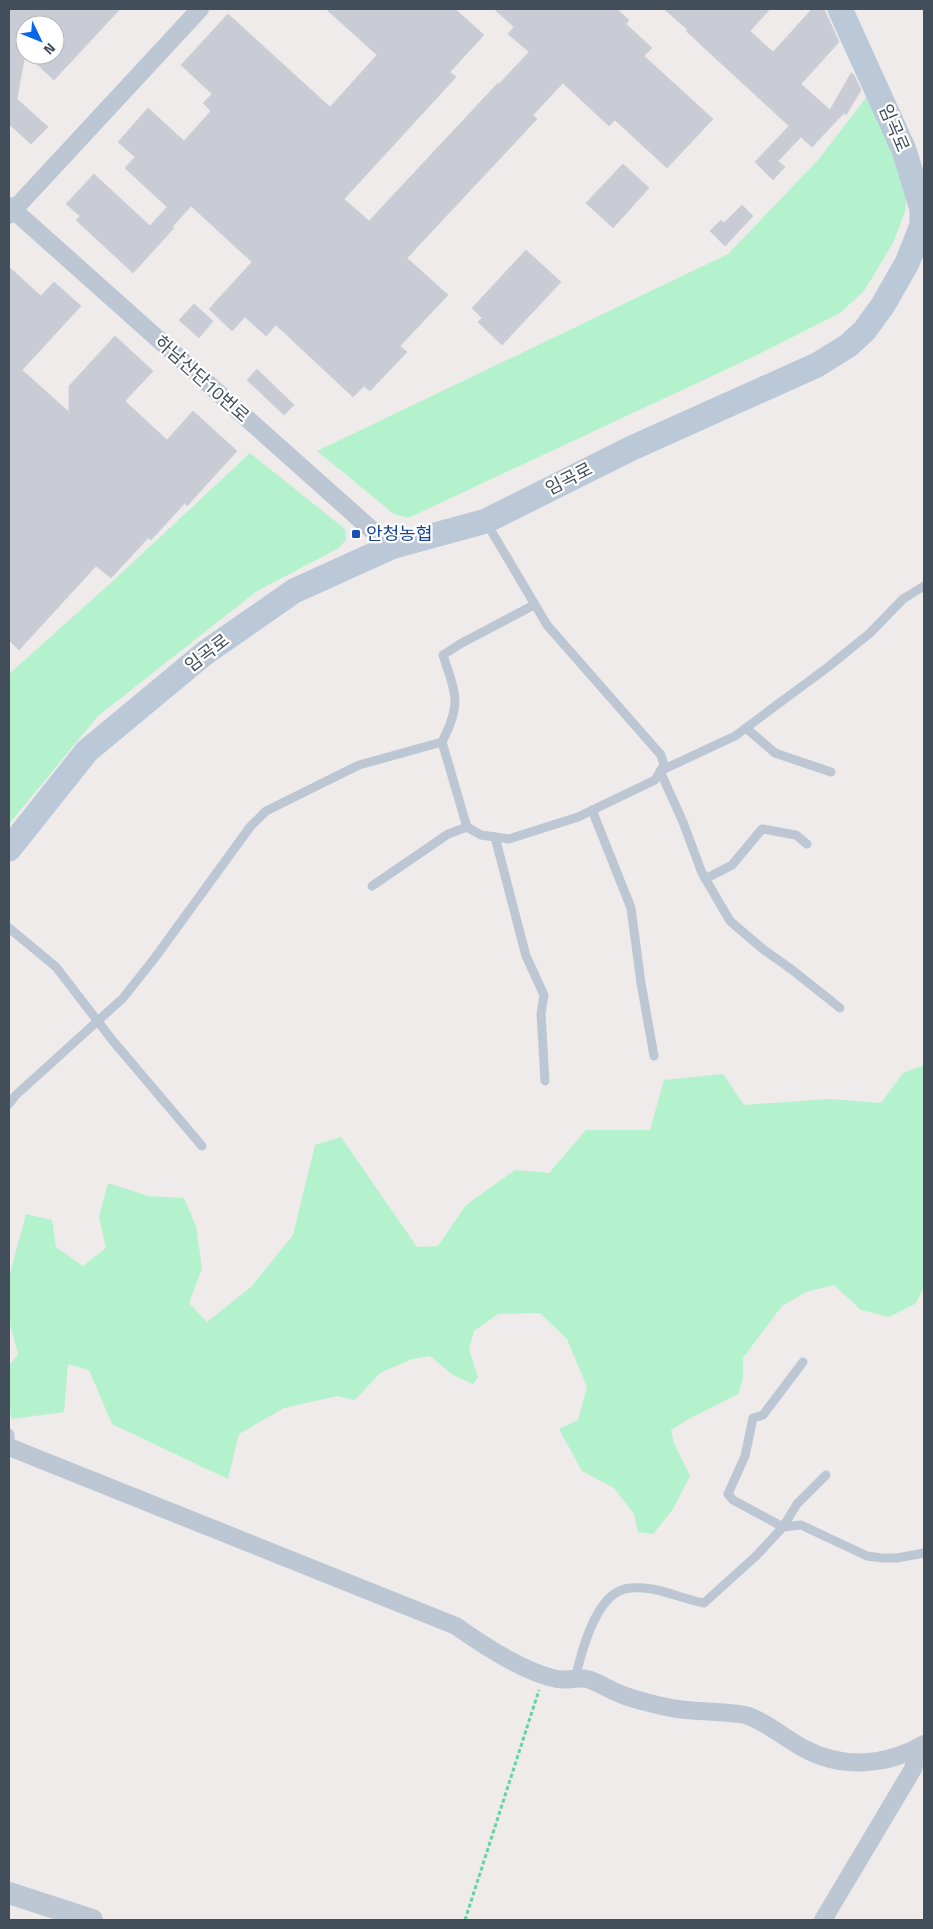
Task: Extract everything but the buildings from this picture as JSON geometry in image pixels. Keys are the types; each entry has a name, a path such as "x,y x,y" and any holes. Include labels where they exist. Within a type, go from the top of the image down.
{"main road":[{"name":"임곡로","path":"9,849 87,751 205,654 294,591 390,547 486,521 632,448 817,365 832,356 865,330 883,305 907,263 923,219 904,150 840,9"}],"street":[{"name":"하남산단10번로","path":"200,9 10,210 390,547"},
{"path":"9,1442 456,1626 511,1660 542,1675 559,1680 586,1679 621,1694 667,1707 695,1712 747,1716 805,1749 832,1760 862,1764 881,1761 921,1746"},
{"path":"823,1920 913,1769 921,1746"},
{"path":"9,1893 92,1920"}],"lane":[{"path":"486,521 547,626 661,755 664,765 655,780 578,817 509,839 480,835 467,827 442,742 451,723 456,705 454,688 443,655 534,605"},
{"path":"660,772 735,736 828,667 870,633 903,598 924,586"},
{"path":"746,728 775,753 831,772"},
{"path":"9,1104 16,1095 122,998 154,959 250,826 266,811 359,765 442,742"},
{"path":"660,772 683,822 705,879 730,921 764,950 840,1008"},
{"path":"592,810 630,908 654,1056"},
{"path":"372,886 448,834 467,827"},
{"path":"705,879 732,865 762,829 796,835 807,844"},
{"path":"495,837 526,956 544,994 541,1020 545,1081"},
{"path":"9,928 56,967 113,1041 202,1146"},
{"path":"803,1362 763,1415 753,1418 745,1456 728,1494 733,1500 783,1528 801,1526 867,1556 897,1558 924,1553"},
{"path":"575,1679 581,1653 600,1610 615,1593 626,1588 653,1589 686,1600 704,1603 731,1581 783,1528 797,1504 826,1475"}],"path":[{"path":"465,1920 540,1688 542,1675"}],"green space":[{"path":"878,82 909,181 905,212 893,243 864,291 840,313 757,355 408,518 394,514 317,451 728,254 818,160"},
{"path":"250,453 345,529 346,540 337,549 257,591 98,716 9,824 9,674 113,581"},
{"path":"924,1065 924,1288 915,1304 889,1317 861,1310 834,1285 806,1292 782,1306 743,1358 743,1379 738,1394 671,1430 674,1443 690,1476 673,1509 653,1534 638,1532 634,1514 614,1488 582,1471 559,1429 578,1420 587,1387 567,1339 540,1313 498,1314 474,1331 469,1349 478,1377 473,1384 453,1375 430,1356 412,1359 380,1373 355,1400 337,1396 284,1408 239,1434 228,1479 112,1424 89,1370 68,1364 64,1412 12,1419 9,1410 9,1366 18,1354 9,1321 9,1277 26,1214 52,1220 56,1247 83,1266 106,1248 99,1217 108,1183 148,1196 184,1198 196,1226 202,1268 189,1303 207,1322 251,1287 293,1235 315,1145 341,1137 417,1247 438,1246 466,1205 515,1170 549,1173 586,1130 650,1130 664,1080 723,1074 744,1105 829,1099 881,1103 903,1073"}],"place":[{"name":"안청농협","path":"356,534"}]}
